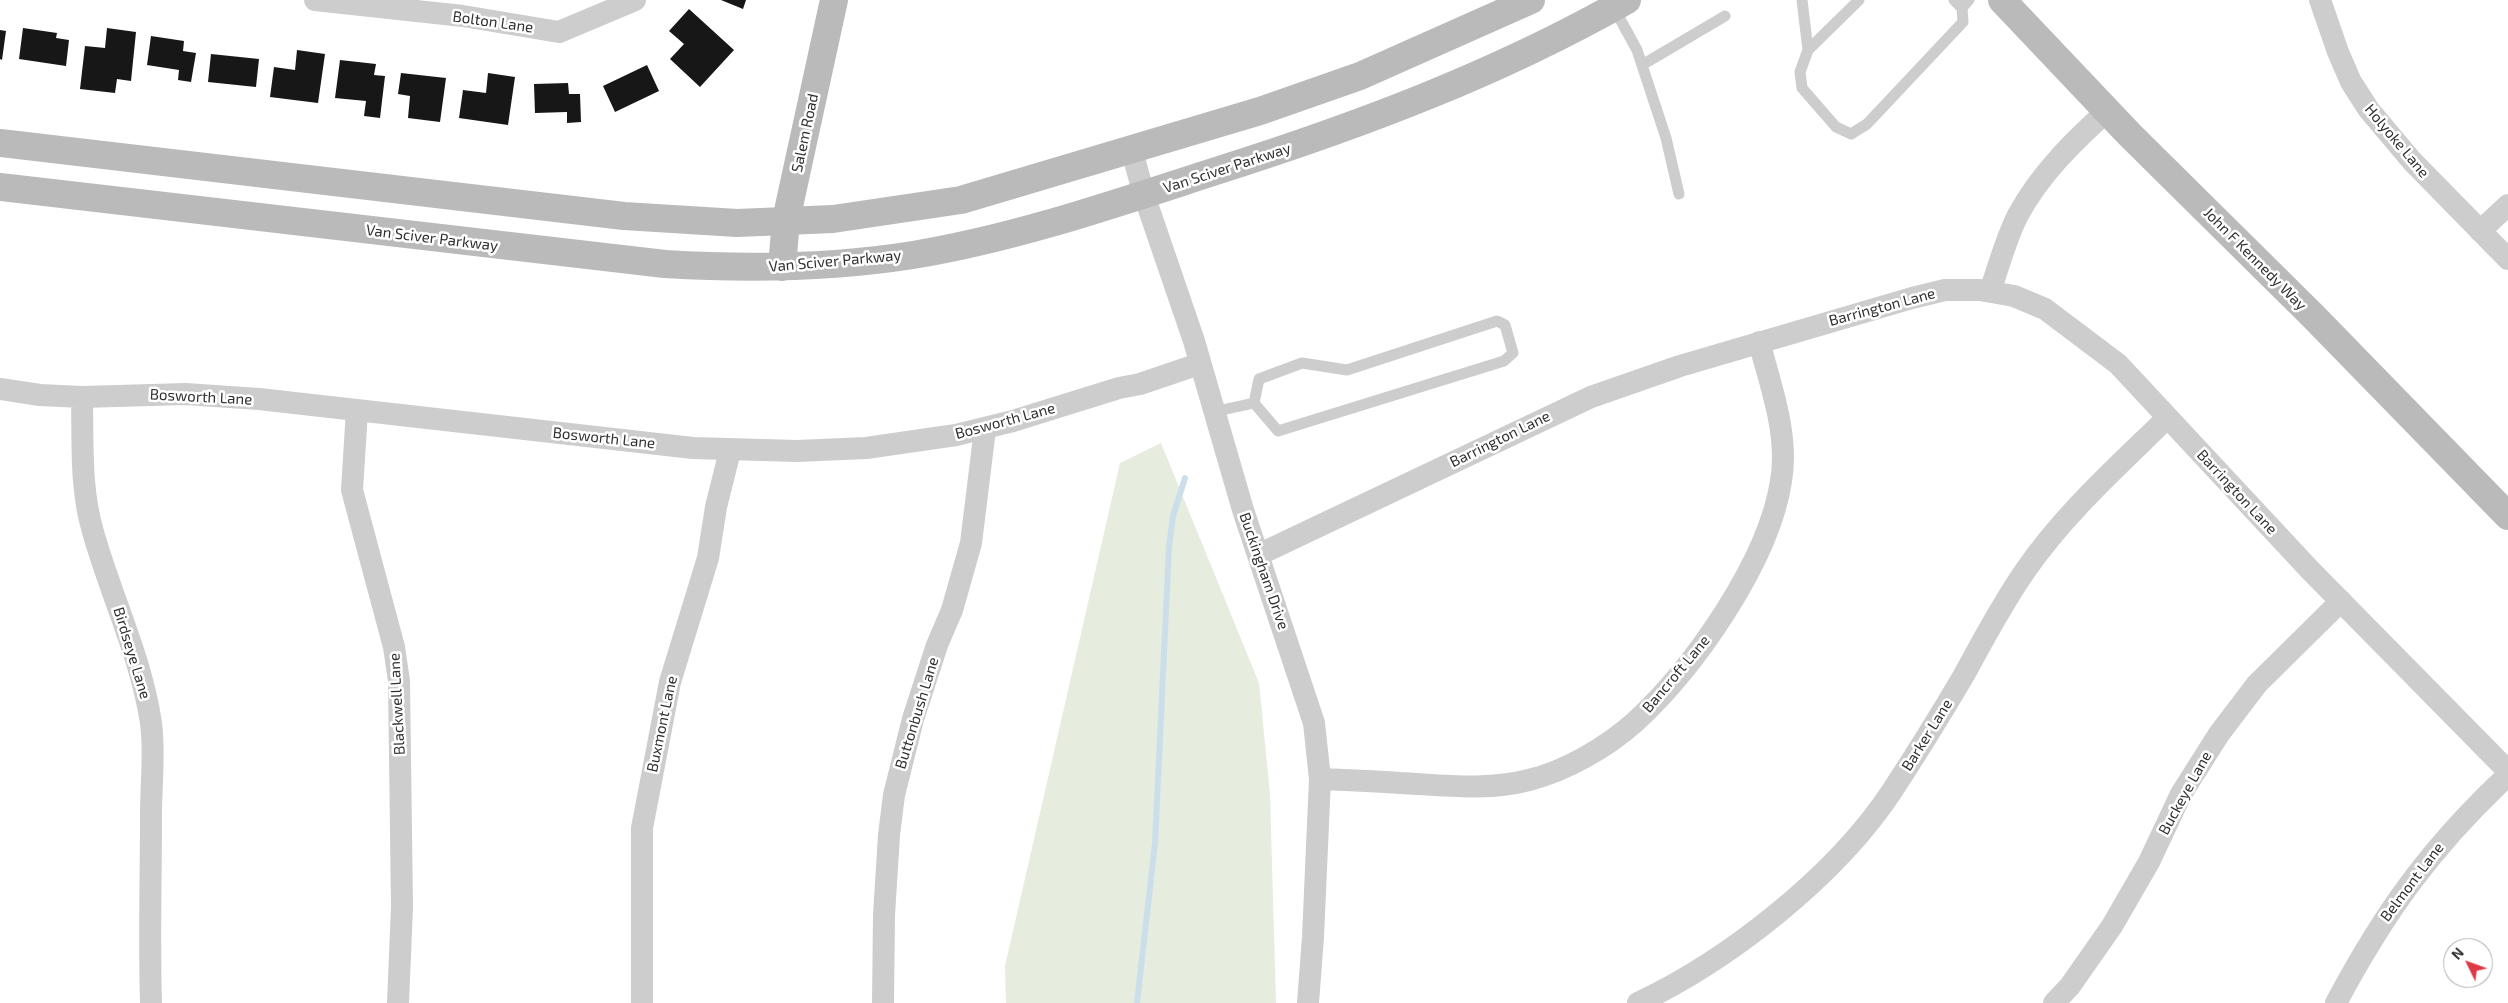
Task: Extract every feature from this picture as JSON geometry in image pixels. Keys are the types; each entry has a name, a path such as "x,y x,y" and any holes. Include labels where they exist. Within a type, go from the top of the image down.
{"street":[{"name":"Bolton Lane","path":"315,0 463,16 560,32 635,0"},
{"name":"Salem Road","path":"782,267 786,220 834,0"},
{"path":"0,143 624,216 737,223 833,219 960,200 1132,151 1260,111 1360,76 1496,12 1531,0"},
{"name":"John F Kennedy Way","path":"2002,0 2107,111 2508,516"},
{"name":"Holyoke Lane","path":"2320,0 2338,52 2351,82 2369,110 2412,161 2508,259"},
{"name":"Van Sciver Parkway","path":"0,187 611,259 725,268 846,263 913,255 988,239 1144,195 1331,134 1422,100 1515,58 1620,4"},
{"path":"1990,291 2017,218 2028,198 2043,176 2078,138 2107,111"},
{"name":"Buckingham Drive","path":"1132,151 1144,195 1186,317 1213,412 1258,555 1314,723 1320,779 1308,1003"},
{"path":"2480,231 2508,205"},
{"name":"Barrington Lane","path":"1258,555 1591,397 1650,376 1878,307 1937,292 1990,291 2014,296 2044,309 2118,364 2341,602 2508,773"},
{"name":"Bancroft Lane","path":"1320,779 1463,786 1496,785 1528,780 1559,770 1587,756 1633,724 1690,662 1717,624 1768,530 1781,481 1783,453 1780,428 1760,342"},
{"name":"Bosworth Lane","path":"0,390 40,395 82,397 186,394 259,399 730,451 866,448 985,429 1140,384 1199,364"},
{"name":"Birdseye Lane","path":"82,397 83,480 87,504 93,531 136,658 151,725 153,762 149,876 151,1003"},
{"name":"Blackwell Lane","path":"357,410 352,490 392,638 399,681 402,907 398,1003"},
{"name":"Barker Lane","path":"1638,1003 1695,973 1742,941 1823,871 1864,828 1891,793 1950,700 2024,571 2068,515 2089,492 2167,418"},
{"name":"Buttonbush Lane","path":"883,1003 884,915 889,835 894,795 913,719 952,610 971,543 985,429"},
{"name":"Buxmont Lane","path":"642,1003 642,828 670,682 708,558 716,507 730,451"},
{"name":"Buckeye Lane","path":"2054,1003 2070,986 2112,926 2149,862 2181,794 2219,734 2257,684 2341,602"},
{"name":"Belmont Lane","path":"2336,1003 2371,938 2419,869 2470,811 2508,773"}],"lane":[{"path":"1802,0 1808,50"},
{"path":"1859,0 1808,50 1800,72 1802,88 1836,127 1851,134 1867,124 1963,22 1962,2"},
{"path":"1620,4 1666,138 1679,194"},
{"path":"1642,65 1725,16"},
{"path":"1497,322 1505,324 1513,353 1504,360 1278,430 1254,403 1258,379 1302,363 1346,370 1497,322"},
{"path":"1213,412 1254,403"}],"shaded area":[{"path":"1161,443 1259,683 1270,794 1276,1003 1006,1003 1005,966 1120,463"}],"building":[{"path":"721,0 746,0 743,9"},
{"path":"689,9 734,50 700,87 670,59 684,44 669,31"},
{"path":"23,28 57,33 56,38 69,40 66,66 19,59"},
{"path":"107,28 136,32 131,81 117,79 115,93 80,89 85,46 105,48"},
{"path":"0,30 6,31 2,60 0,59"},
{"path":"151,36 184,41 183,51 196,53 191,82 178,80 179,70 147,65"},
{"path":"297,50 325,54 318,103 270,97 274,67 295,70"},
{"path":"211,54 259,59 256,87 208,82"},
{"path":"340,60 376,64 374,75 385,76 380,118 364,116 366,101 335,98"},
{"path":"647,65 659,91 615,112 603,86"},
{"path":"401,73 446,78 440,122 408,118 410,96 398,94"},
{"path":"488,73 515,77 508,125 459,118 463,90 486,93"},
{"path":"568,83 569,94 580,94 581,122 567,123 567,112 535,113 534,84"}],"waterway":[{"path":"1137,1003 1155,843 1169,547 1173,516 1185,478"}]}
